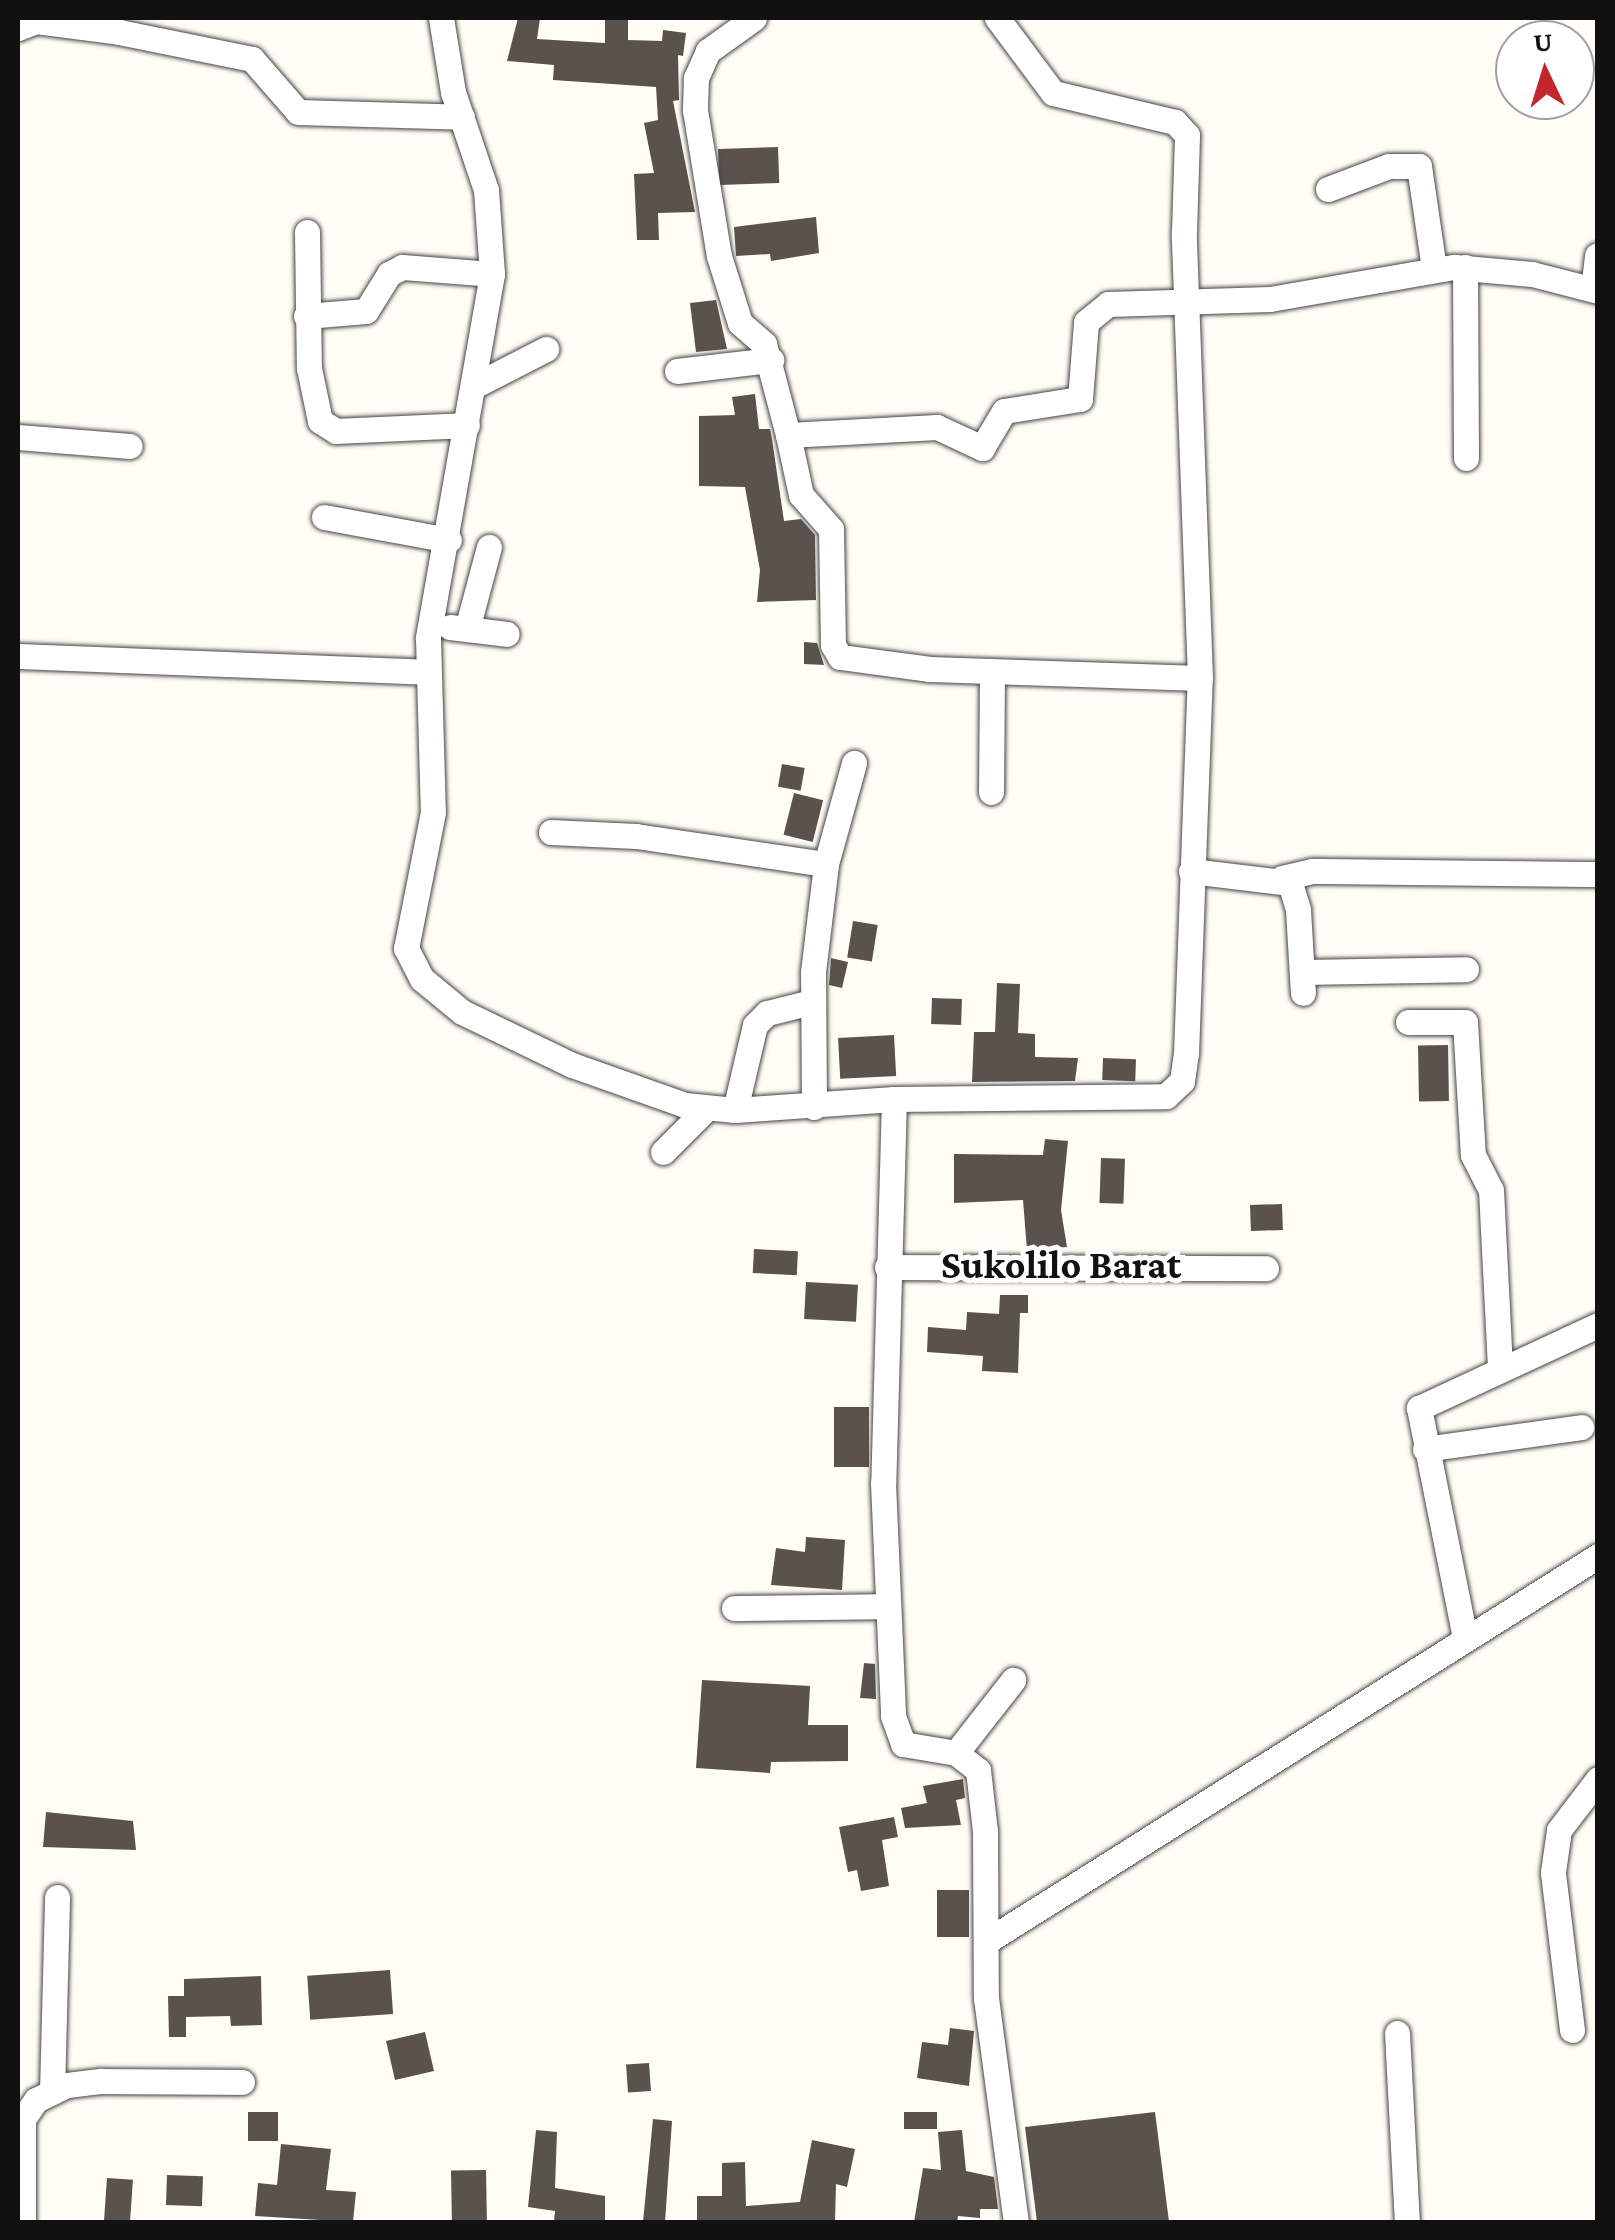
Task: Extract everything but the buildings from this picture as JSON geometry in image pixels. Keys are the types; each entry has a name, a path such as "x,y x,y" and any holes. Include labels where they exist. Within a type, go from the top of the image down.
{"street":[{"path":"441,18 462,117 486,190 492,274 476,385 430,625 427,672 433,797 405,934 413,965 462,1012 520,1042 705,1110 814,1107 894,1099 1172,1092 1186,1054 1200,678 1184,127 1053,93 1002,20"},
{"path":"754,18 708,52 696,78 695,110 709,214 733,302 740,323 761,339 771,360 801,496 831,529 837,653 865,664 1200,678"},
{"path":"18,28 36,22 119,32 252,59 298,112 462,117"},
{"path":"1328,189 1389,166 1419,166 1434,268"},
{"path":"307,232 306,316 314,410 326,427 467,424"},
{"path":"788,435 937,427 982,448 1004,411 1080,399 1084,329 1092,312 1108,304 1189,304 1305,296 1434,268 1465,267 1595,290 1597,255"},
{"path":"1465,267 1466,458"},
{"path":"306,316 366,311 392,271 402,268 492,274"},
{"path":"476,385 546,349"},
{"path":"676,371 771,360"},
{"path":"18,437 130,446"},
{"path":"324,517 448,540"},
{"path":"467,629 489,547"},
{"path":"430,625 507,634"},
{"path":"18,656 427,672"},
{"path":"991,792 992,672"},
{"path":"814,1107 811,1002 826,864 854,763"},
{"path":"551,832 636,836 826,864"},
{"path":"1192,871 1282,878 1312,872 1598,874"},
{"path":"1282,878 1298,910 1303,983 1466,969"},
{"path":"735,1110 755,1025 768,1013 811,1002"},
{"path":"1408,1022 1465,1022 1474,1156 1492,1190 1500,1366"},
{"path":"894,1099 887,1266 887,1606 900,1740 912,1748 956,1753 978,1770 990,2044 1016,2222"},
{"path":"663,1152 705,1110"},
{"path":"887,1266 1266,1268"},
{"path":"1465,1638 1426,1449 1421,1406 1500,1366 1598,1325"},
{"path":"1426,1449 1581,1427"},
{"path":"986,1941 1598,1556"},
{"path":"734,1608 887,1606"},
{"path":"956,1753 1013,1680"},
{"path":"1572,2030 1554,1872 1559,1830 1598,1779"},
{"path":"52,2092 58,1896"},
{"path":"1397,2033 1407,2222"},
{"path":"22,2222 23,2120 52,2092 102,2081 242,2082"}],"district":[{"name":"Sukolilo Barat","path":"1061,1265"}]}
